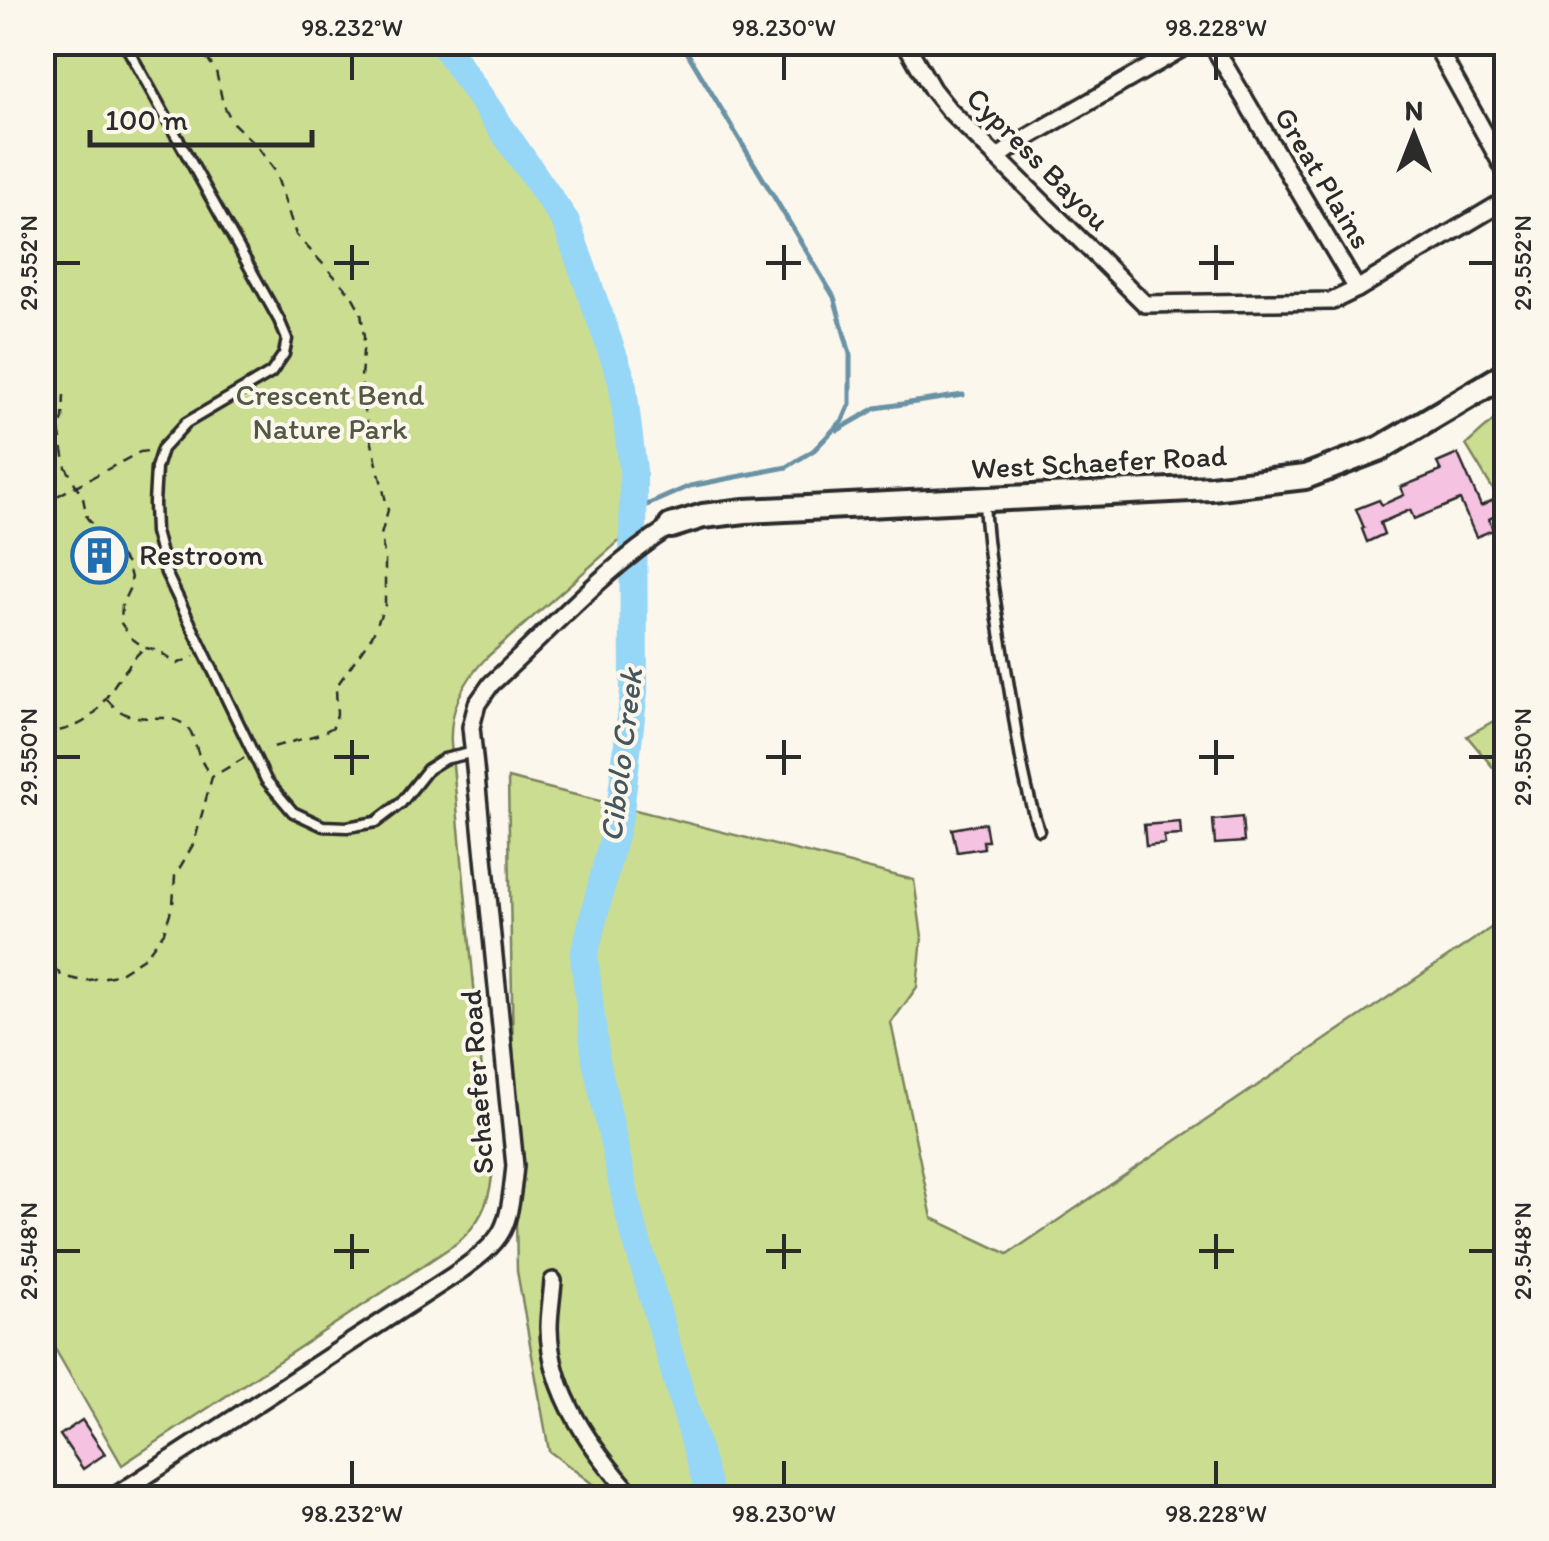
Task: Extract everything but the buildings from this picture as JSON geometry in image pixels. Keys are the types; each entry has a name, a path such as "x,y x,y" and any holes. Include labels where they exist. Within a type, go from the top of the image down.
{"street":[{"name":"Cypress Bayou","path":"905,42 948,109 1145,304 1332,301 1357,289"},
{"path":"998,158 1193,42"},
{"name":"Great Plains","path":"1211,42 1357,289"},
{"path":"1434,42 1506,172"},
{"path":"1357,289 1506,200"},
{"name":"West Schaefer Road","path":"671,526 718,513 1211,488 1305,477 1382,448 1506,374"},
{"name":"Schaefer Road","path":"112,1498 454,1275 486,1253 505,1229 515,1166 470,727 477,704 491,684 641,545 671,526"},
{"path":"554,1281 549,1328 554,1361 566,1397 585,1436 634,1498"}],"lane":[{"path":"124,42 280,320 287,339 284,354 270,374 186,423 162,449 156,468 155,532 166,573 253,754 266,780 293,812 324,826 347,826 376,822 401,803 428,769 444,759 474,752"},
{"path":"984,499 990,575 1022,761 1039,830"}],"path":[{"path":"42,955 62,976 83,981 117,975 145,957 164,932 173,904 175,876 194,844 212,777 253,754 333,727 337,715 336,687 372,636 384,605 380,535 388,510 364,410 361,312 351,294 296,235 275,171 233,123 223,104 216,71 196,42"},
{"path":"64,395 59,430 66,467 83,498 87,518 128,565 132,583 122,604 121,624 130,637 177,664 204,652"},
{"path":"42,504 140,452 162,449"},
{"path":"42,734 77,727 95,714 115,681 138,652 146,648"},
{"path":"107,699 115,710 131,717 170,719 184,724 212,777"}],"green space":[{"name":"Crescent Bend Nature Park","path":"42,43 442,43 566,222 622,380 633,470 633,529 486,658 464,687 452,720 451,744 492,1176 482,1213 457,1243 122,1465 43,1328"},
{"path":"1496,418 1506,432 1506,511 1466,445"},
{"path":"1506,714 1506,783 1467,736"},
{"path":"508,778 914,880 922,937 917,987 891,1023 932,1218 1008,1254 1504,919 1506,912 1506,1498 611,1498 549,1451 517,1271"}],"waterway":[{"name":"Cibolo Creek","path":"442,42 566,222 622,380 633,470 634,692 620,811 584,956 596,1060 629,1214 711,1498"},
{"path":"633,511 690,486 787,467 814,450 843,420 850,404 850,354 834,297 681,42"},
{"path":"838,430 876,408 963,395"}],"place":[{"name":"Restroom","path":"100,555"}]}
